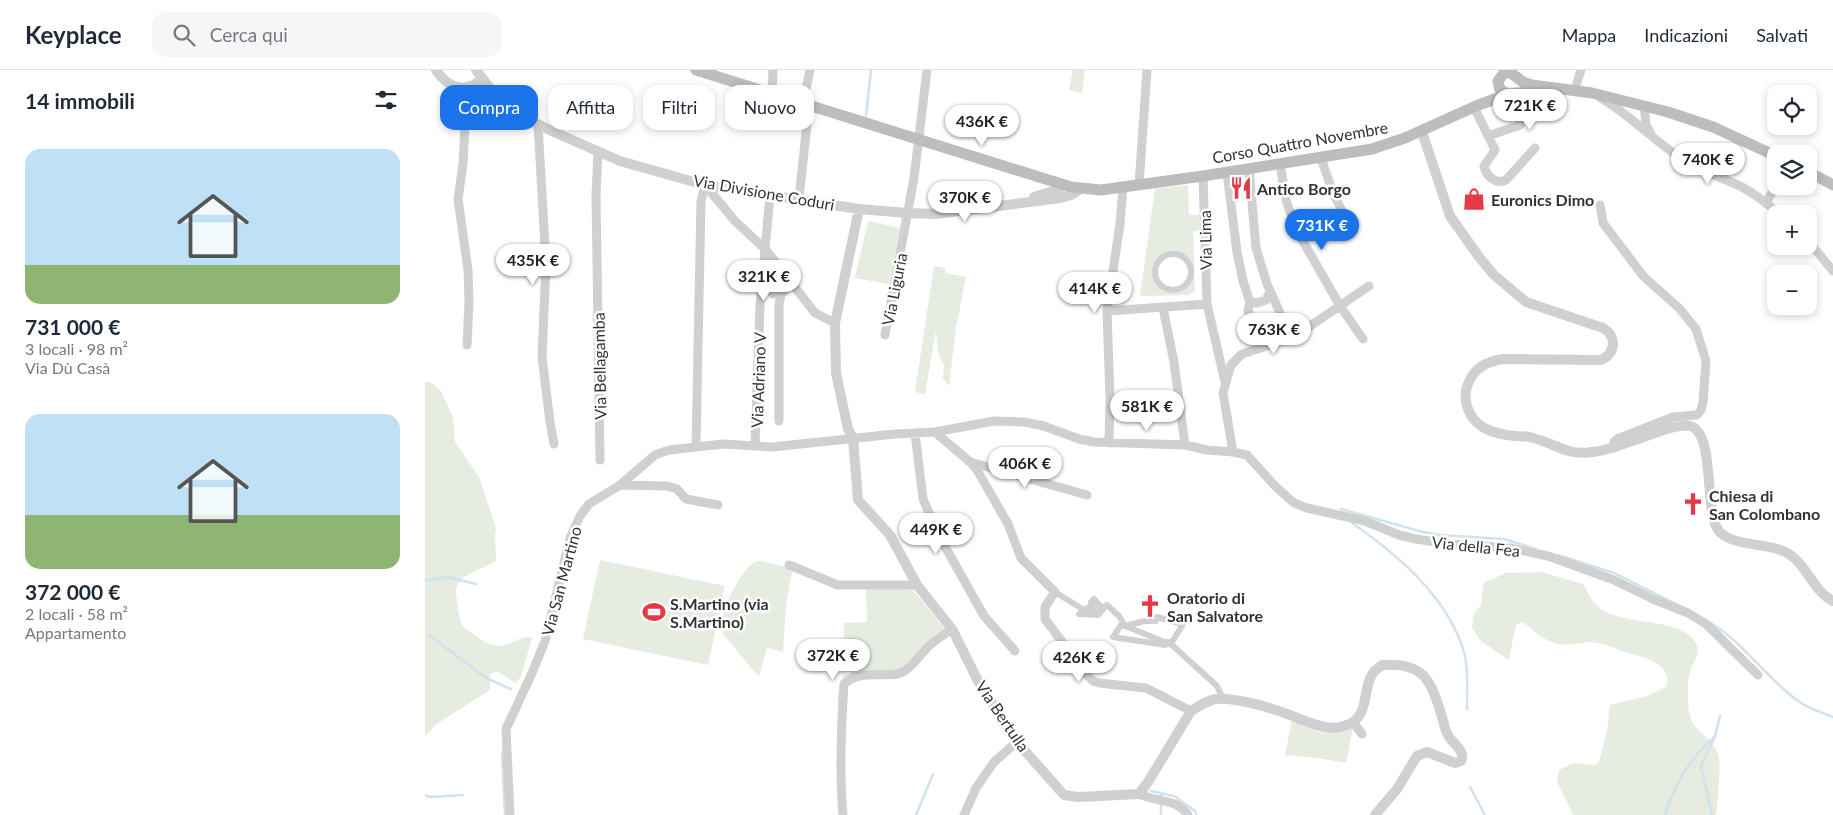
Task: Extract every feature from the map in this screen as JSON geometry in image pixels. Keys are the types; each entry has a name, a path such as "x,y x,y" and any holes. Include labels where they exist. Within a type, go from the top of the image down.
{"main road":[{"name":"Corso Quattro Novembre","path":"696,70 709,72 747,85"},
{"name":"Corso Quattro Novembre","path":"814,107 1038,178 1081,189 1101,190 1321,158 1381,146 1422,132 1475,106 1507,80 1559,89 1575,89 1641,104 1713,127 1767,152"},
{"path":"1817,176 1833,185"}],"street":[{"path":"436,70 447,84 450,85"},
{"name":"Via Divisione Coduri","path":"475,70 488,85"},
{"path":"772,85 773,70"},
{"path":"808,85 810,70"},
{"name":"Via Liguria","path":"885,335 907,213 927,70"},
{"path":"1139,185 1147,70"},
{"path":"1575,89 1581,70"},
{"path":"475,85 482,79"},
{"path":"1488,136 1520,125 1507,80"},
{"path":"1592,93 1614,105 1652,137 1693,166 1744,188 1768,205"},
{"path":"1631,119 1632,110 1641,104 1646,125 1652,137"},
{"path":"1475,106 1495,150 1484,166 1484,169 1495,182 1500,183 1506,180 1535,148"},
{"path":"538,124 546,264 542,357 554,444"},
{"name":"Via Divisione Coduri","path":"538,124 620,161 705,185 859,209 936,214 1061,198 1071,196 1081,189"},
{"path":"465,130 463,164 458,199 467,270 469,303 467,345"},
{"path":"799,199 804,130"},
{"path":"1422,132 1450,216 1494,275 1526,302 1603,328 1611,335 1613,340 1612,350 1606,358 1601,360 1502,359 1490,361 1479,367 1471,377 1465,401 1469,413 1476,423 1486,430 1515,436 1529,436 1571,452 1588,452 1614,448 1674,426 1689,425 1695,428 1703,440 1715,522 1721,533 1735,540 1784,551 1800,562 1821,593 1833,601"},
{"name":"Via Bellagamba","path":"598,151 595,195 600,460"},
{"path":"1321,158 1333,193 1351,228"},
{"path":"1281,164 1286,200 1293,222 1340,306 1363,339"},
{"path":"1249,169 1256,248 1270,292 1286,326"},
{"path":"1227,172 1237,252 1243,282 1250,302 1248,311 1260,348"},
{"name":"Via Lima","path":"1203,176 1207,304 1225,383"},
{"path":"1035,196 1039,187 1038,178"},
{"path":"705,185 735,221 766,250 815,312 835,323"},
{"path":"696,447 701,201 705,185"},
{"name":"Via Divisione Coduri","path":"1022,202 1057,190 1065,185"},
{"path":"1109,443 1110,381 1107,311 1120,224 1123,187"},
{"name":"Via Adriano V","path":"755,446 761,305 770,195"},
{"path":"1766,203 1770,195"},
{"path":"1600,205 1603,223 1644,277 1679,308 1696,329 1706,361 1703,402 1701,410 1697,415 1673,417 1617,439 1614,442 1614,448"},
{"name":"Via Bertulla","path":"859,209 835,323 836,373 848,429 853,438 859,500 891,535 917,585 952,629 977,679 1017,742 1064,795 1078,797 1139,794"},
{"path":"1817,252 1833,271"},
{"path":"1173,255 1185,259 1191,270 1190,278 1185,286 1174,290 1162,286 1156,275 1157,267 1161,260 1173,255"},
{"path":"763,279 773,294 781,294 792,284"},
{"path":"1233,452 1223,393 1231,365 1242,354 1294,337 1369,286"},
{"path":"1250,302 1266,300 1270,292"},
{"path":"779,421 778,345 781,294"},
{"path":"1107,311 1207,304"},
{"path":"1163,308 1174,362 1185,445"},
{"name":"Via della Fea","path":"915,433 935,432 994,421 1024,422 1044,426 1079,439 1109,443 1185,445 1247,455 1275,487 1294,503 1307,508 1365,521 1399,535 1417,539 1449,544 1503,547 1539,554 1614,580 1655,600 1688,613 1706,624 1759,675"},
{"path":"935,432 977,470 1008,524 1021,558 1055,592 1084,610 1102,608 1107,605 1119,616 1125,626 1172,645 1217,686 1223,700"},
{"path":"915,433 923,499 938,534 983,616 1015,651"},
{"name":"Via San Martino","path":"510,815 505,742 506,729 545,641 570,538 580,516 589,504 620,484 655,454 669,450 723,444 773,447 915,433"},
{"path":"970,462 1087,494"},
{"path":"620,484 667,486 677,489 686,499 718,505"},
{"path":"789,565 838,586 917,585"},
{"path":"1055,592 1045,607 1045,618 1093,681 1146,688 1191,711"},
{"path":"1157,617 1183,624 1172,642 1165,642 1165,645 1113,637 1121,625 1125,626 1156,621 1157,617"},
{"path":"843,815 840,786 844,684 851,678 868,674 899,674 910,666 929,646 952,629"},
{"path":"1188,815 1183,809 1164,800 1139,794 1191,711 1215,699 1253,704 1287,714 1316,726 1334,728 1353,722 1363,710 1372,674 1382,665 1407,665 1415,669 1433,688 1447,735 1463,755 1461,761 1457,764 1427,752 1417,756 1397,788 1375,815"},
{"path":"1353,722 1361,734"},
{"path":"963,815 976,788 995,762 1017,742"}],"shaded area":[{"path":"1073,70 1085,70 1082,93 1069,90"},
{"path":"1188,185 1189,215 1202,215 1203,230 1193,231 1195,292 1187,295 1140,296 1155,189","holes":["1173,255 1184,258 1191,271 1188,281 1180,289 1166,288 1159,281 1156,271 1161,260"]},
{"path":"868,221 900,228 889,284 855,278"},
{"path":"934,266 945,268 945,273 966,277 956,328 949,386 943,378 944,365 938,353 936,330 925,394 915,392"},
{"path":"425,381 432,383 441,391 453,417 455,442 479,477 496,528 496,561 471,573 458,583 456,598 462,626 482,640 499,646 521,638 532,637 521,677 515,683 497,671 490,674 490,690 435,725 425,736"},
{"name":"S.Martino (via S.Martino)","path":"600,560 725,586 708,665 583,639"},
{"path":"757,561 791,568 792,571 786,606 783,652 767,648 759,677 723,634 722,626 723,616 731,593 750,565"},
{"path":"1541,572 1583,584 1595,604 1615,616 1679,629 1694,640 1698,650 1689,676 1689,709 1694,725 1716,749 1718,754 1719,775 1716,815 1573,815 1557,781 1559,770 1573,763 1595,765 1599,762 1607,731 1610,705 1647,696 1666,687 1667,679 1666,673 1662,668 1651,660 1596,643 1587,642 1567,645 1554,643 1540,636 1523,622 1517,624 1515,629 1509,660 1481,641 1472,628 1474,613 1481,605 1483,585 1486,581 1505,573"},
{"path":"866,588 906,588 914,591 945,629 900,671 849,678 840,701 837,700 843,675 850,674 851,667 845,666 844,623 867,622"},
{"path":"1292,720 1316,731 1328,733 1353,728 1346,763 1285,755"}],"waterway":[{"path":"866,116 871,70"},
{"path":"1341,509 1423,532 1440,535 1504,539 1536,549"},
{"path":"1352,521 1352,523 1387,549 1419,578 1446,613 1456,632 1466,659 1467,709"},
{"path":"1558,555 1614,573 1680,606"},
{"path":"425,581 447,577 476,584"},
{"path":"1709,622 1734,640 1789,694 1812,709 1833,717"},
{"path":"429,635 486,678 511,689"},
{"path":"1712,815 1701,766 1715,736 1720,716"},
{"path":"1665,815 1673,792 1684,772 1697,754 1714,737"},
{"path":"502,752 505,815"},
{"path":"916,815 933,774"},
{"path":"1470,787 1485,815"},
{"path":"1151,791 1174,796 1195,811 1197,815"},
{"path":"1161,793 1161,815"},
{"path":"425,795 430,797 463,795"}],"place":[{"name":"Antico Borgo","path":"1241,188"},
{"name":"Euronics Dimo","path":"1474,199"},
{"name":"Chiesa di San Colombano","path":"1693,504"},
{"name":"Oratorio di San Salvatore","path":"1150,606"},
{"name":"S.Martino (via S.Martino)","path":"654,612"}]}
